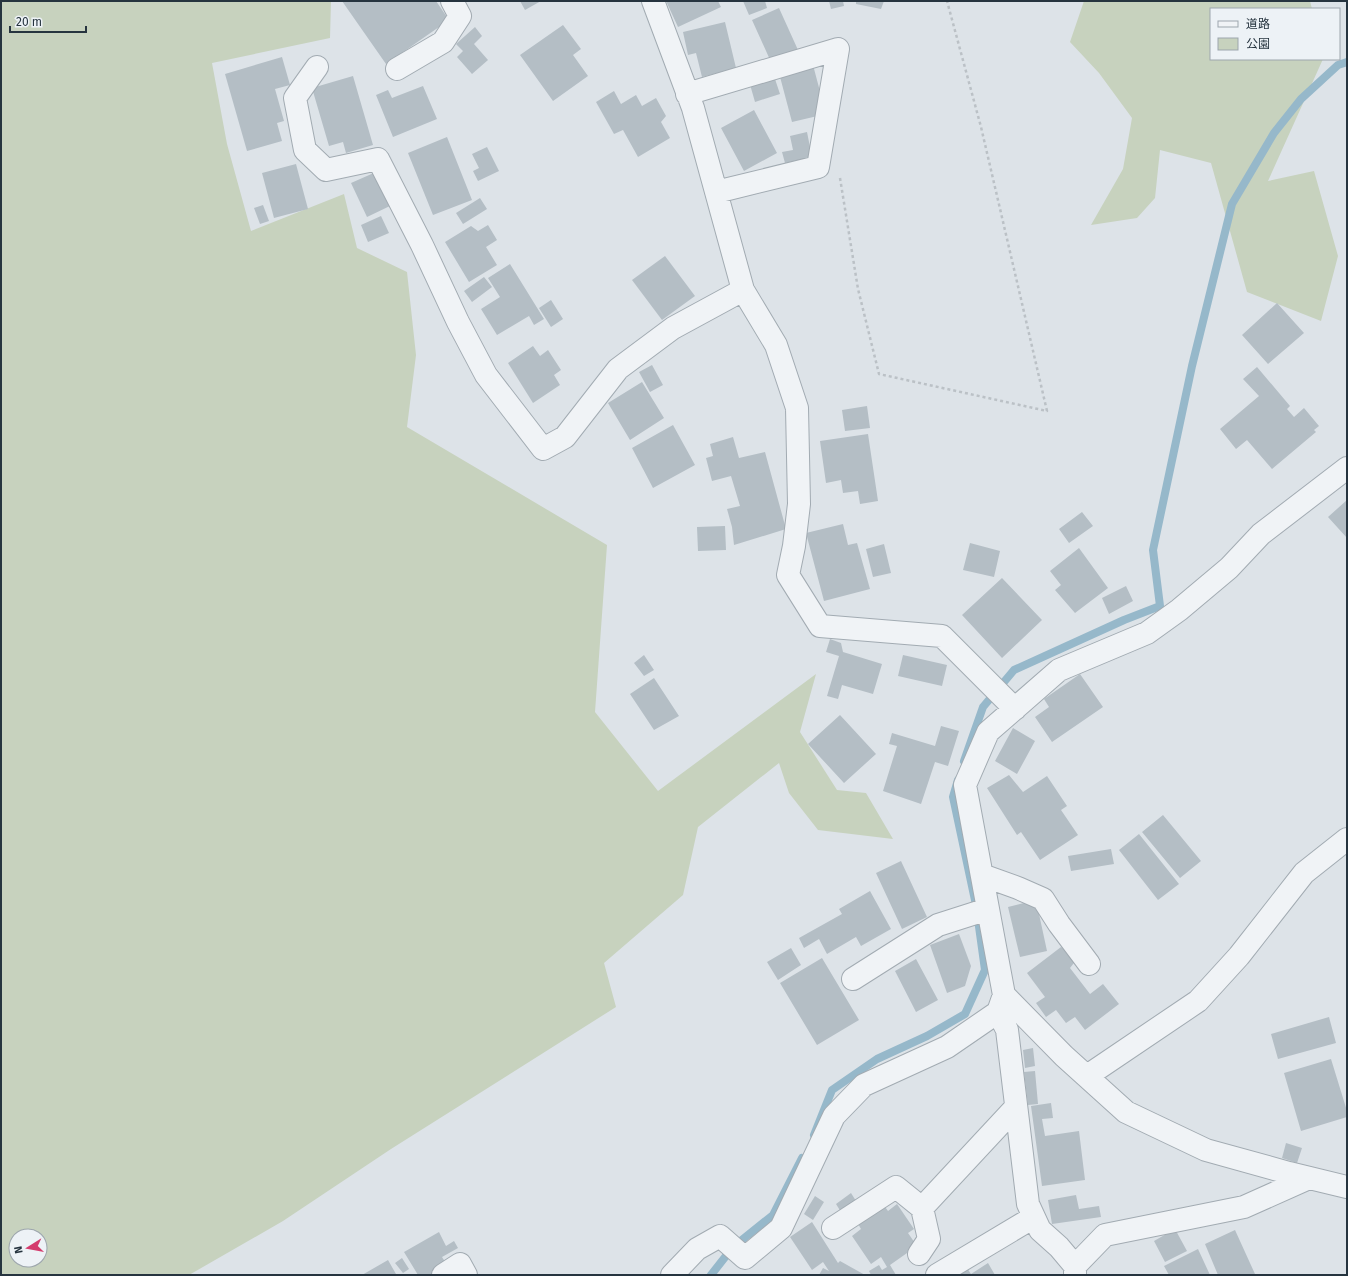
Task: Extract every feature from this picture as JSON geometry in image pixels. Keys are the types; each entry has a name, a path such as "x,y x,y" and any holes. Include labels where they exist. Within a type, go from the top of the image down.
{"street":[{"path":"397,69 443,42 460,16 452,1"},
{"path":"653,1 693,108 743,290 776,344 797,408 799,504 794,546 788,575 820,626 942,636 1012,706"},
{"path":"687,94 838,49 818,167 716,192"},
{"path":"317,67 295,98 306,150 326,170 378,159 422,244 458,322 486,375 543,449 565,437 618,369 673,328 743,290"},
{"path":"1309,1178 1244,1207 1105,1235 1075,1271 1059,1247 1040,1230 1028,1204 1007,1030 1001,1003 982,875 965,785 988,732 1012,706 1059,670 1147,633 1179,610 1229,568 1261,534 1347,468"},
{"path":"1087,1076 1198,1001 1239,956 1304,873 1347,839"},
{"path":"982,875 1043,898 1059,924 1089,964"},
{"path":"854,979 938,925 987,910"},
{"path":"1001,1003 1087,1076 1126,1112 1206,1150 1347,1187"},
{"path":"672,1275 696,1249 720,1236 745,1258 781,1228 834,1116 864,1085 947,1047 1001,1003"},
{"path":"922,1208 1016,1107"},
{"path":"833,1228 896,1187 922,1208 928,1239 919,1254"},
{"path":"937,1275 1034,1217"},
{"path":"443,1275 460,1264 466,1275"}],"path":[{"path":"818,167 838,168 858,289 879,374 1047,412 981,127 947,1"}],"green space":[{"path":"1,1 331,1 330,38 212,63 227,144 251,231 344,194 357,248 407,272 416,355 407,427 607,545 595,712 658,791 816,674 800,732 837,790 866,793 893,839 818,830 789,793 779,763 698,827 683,895 604,963 616,1007 391,1149 283,1221 189,1275 1,1275"},
{"path":"1084,1 1310,1 1312,8 1210,8 1210,60 1323,60 1268,181 1314,171 1338,256 1321,321 1247,292 1211,163 1160,150 1155,198 1137,218 1091,225 1123,169 1132,118 1099,73 1070,42"}],"building":[{"path":"342,1 436,1 449,20 386,64"},
{"path":"520,1 541,1 525,10"},
{"path":"666,1 718,1 721,7 678,27"},
{"path":"743,1 765,1 767,8 749,15"},
{"path":"829,1 843,1 844,6 831,9"},
{"path":"856,1 884,1 881,9 856,4"},
{"path":"779,8 798,50 771,62 752,20"},
{"path":"725,22 736,68 702,77 696,53 688,55 683,32"},
{"path":"563,25 581,49 573,55 588,76 553,101 520,55"},
{"path":"475,27 482,36 474,44 488,60 472,74 457,57 463,51 456,44"},
{"path":"282,57 290,85 275,89 284,121 277,123 282,141 247,151 225,74"},
{"path":"813,65 826,114 792,122 779,73"},
{"path":"773,73 780,94 755,102 749,81"},
{"path":"353,76 373,145 346,153 343,142 329,146 312,88"},
{"path":"423,86 437,119 393,137 376,95 388,90 392,98"},
{"path":"614,91 621,104 636,95 642,106 656,98 666,116 661,122 670,138 638,157 623,130 614,134 596,102"},
{"path":"754,110 777,153 744,171 721,128"},
{"path":"807,132 812,157 785,163 782,152 793,150 790,136"},
{"path":"447,137 472,200 433,215 408,153"},
{"path":"487,147 499,171 478,181 473,171 479,168 472,154"},
{"path":"296,164 308,209 274,218 262,173"},
{"path":"376,172 392,205 367,217 351,183"},
{"path":"480,198 487,209 463,224 456,213"},
{"path":"263,205 269,221 260,224 254,208"},
{"path":"381,216 389,233 368,242 361,225"},
{"path":"488,225 497,240 486,247 497,265 469,282 445,242 471,226 478,231"},
{"path":"665,256 695,296 662,320 632,280"},
{"path":"510,264 544,319 534,325 529,316 497,335 481,309 500,297 488,278"},
{"path":"484,277 492,287 472,302 464,291"},
{"path":"551,300 563,319 551,327 539,308"},
{"path":"1277,303 1304,333 1268,364 1242,335"},
{"path":"533,346 540,356 548,350 561,370 554,375 560,385 533,403 508,363"},
{"path":"652,365 663,385 650,392 639,372"},
{"path":"1257,367 1290,406 1287,409 1294,417 1304,408 1319,426 1314,430 1316,432 1272,469 1247,440 1236,449 1220,429 1259,396 1243,379"},
{"path":"642,382 664,418 630,440 608,403"},
{"path":"867,406 870,428 845,431 842,410"},
{"path":"673,425 695,465 653,488 632,448"},
{"path":"868,434 878,501 860,504 858,491 843,493 841,480 826,483 820,441"},
{"path":"733,437 739,458 765,452 786,529 734,545 732,527 727,509 740,506 731,476 712,481 706,458 713,456 710,444"},
{"path":"1347,500 1347,538 1328,517"},
{"path":"1082,512 1093,526 1069,543 1059,529"},
{"path":"843,524 848,545 857,543 870,589 824,601 806,533"},
{"path":"725,526 726,550 698,551 697,527"},
{"path":"970,543 1000,551 994,577 963,570"},
{"path":"884,544 891,573 873,577 866,549"},
{"path":"1079,548 1108,588 1075,613 1055,590 1061,585 1050,571"},
{"path":"1002,578 1042,620 1002,658 962,615"},
{"path":"1126,586 1133,601 1109,614 1102,598"},
{"path":"830,639 841,643 843,652 882,664 873,694 842,685 838,699 827,696 839,656 826,652"},
{"path":"644,655 654,670 644,676 634,663"},
{"path":"903,655 947,665 942,686 898,676"},
{"path":"1080,674 1103,707 1052,742 1035,717 1049,707 1044,699"},
{"path":"654,678 679,716 654,730 630,694"},
{"path":"840,715 876,754 844,783 808,744"},
{"path":"941,726 959,731 948,766 935,762 921,804 883,791 897,746 889,744 892,733 935,746"},
{"path":"1013,728 1035,741 1017,774 995,761"},
{"path":"1009,775 1023,792 1047,776 1067,806 1061,810 1078,835 1040,860 1021,832 1017,835 987,788"},
{"path":"1163,815 1201,861 1180,878 1142,832"},
{"path":"1139,834 1179,884 1158,900 1119,850"},
{"path":"1111,849 1114,864 1071,871 1068,856"},
{"path":"901,861 927,917 902,929 876,873"},
{"path":"870,891 891,929 861,946 856,937 827,954 819,939 804,948 799,938 842,914 839,909"},
{"path":"1036,900 1047,951 1020,957 1008,907"},
{"path":"959,934 971,966 965,986 947,993 930,945"},
{"path":"1061,947 1077,959 1070,968 1090,994 1103,984 1119,1004 1085,1030 1075,1017 1066,1023 1056,1010 1046,1017 1036,1003 1045,997 1027,973"},
{"path":"791,948 801,965 778,980 767,962"},
{"path":"822,958 859,1020 817,1045 780,983"},
{"path":"916,959 938,1000 916,1012 895,971"},
{"path":"1329,1017 1336,1043 1278,1059 1271,1034"},
{"path":"1033,1048 1035,1066 1025,1068 1023,1050"},
{"path":"1331,1059 1347,1111 1347,1117 1301,1131 1284,1073"},
{"path":"1035,1071 1038,1104 1028,1105 1024,1072"},
{"path":"1051,1103 1053,1118 1042,1119 1045,1136 1079,1131 1085,1180 1042,1186 1031,1106"},
{"path":"1286,1143 1302,1148 1297,1163 1282,1158"},
{"path":"851,1193 856,1201 841,1212 836,1204"},
{"path":"1076,1195 1079,1209 1099,1206 1101,1217 1052,1224 1048,1200"},
{"path":"815,1196 824,1202 813,1220 804,1214"},
{"path":"883,1204 888,1211 897,1204 914,1229 908,1233 917,1246 890,1265 896,1275 871,1275 869,1271 879,1265 882,1270 887,1267 881,1257 871,1264 852,1236 861,1229 857,1222"},
{"path":"812,1222 838,1263 840,1261 865,1275 819,1275 823,1268 829,1271 823,1262 812,1270 790,1237"},
{"path":"1175,1229 1187,1251 1165,1262 1154,1241"},
{"path":"1235,1230 1255,1274 1218,1275 1205,1244"},
{"path":"439,1232 446,1246 454,1241 458,1248 442,1257 447,1265 430,1275 418,1275 404,1252"},
{"path":"1198,1249 1210,1275 1169,1275 1164,1266"},
{"path":"402,1258 409,1269 403,1273 395,1263"},
{"path":"388,1260 396,1274 362,1275"},
{"path":"988,1263 995,1275 949,1275 965,1265 971,1274"}],"waterway":[{"path":"964,761 983,707 1014,670 1124,620 1160,606 1153,550 1192,366 1232,204 1274,133 1301,99 1338,65 1347,62"},
{"path":"814,1135 832,1090 877,1059 927,1036 965,1014 985,970 976,905 953,797 958,780"},
{"path":"711,1275 733,1247 773,1215 802,1158"}]}
